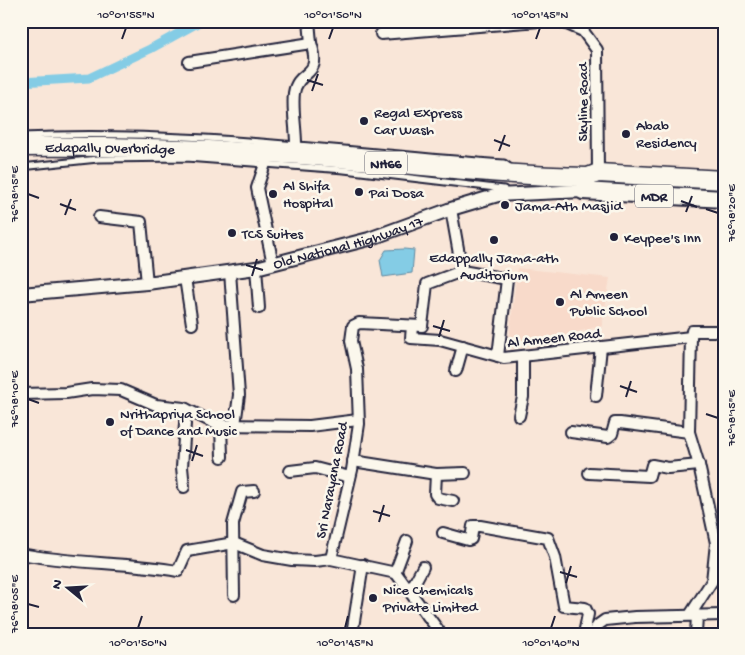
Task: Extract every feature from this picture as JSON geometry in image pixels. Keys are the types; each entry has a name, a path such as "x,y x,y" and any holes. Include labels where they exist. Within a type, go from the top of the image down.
{"highway":[{"name":"Edapally Overbridge","path":"21,147 198,150 301,155 518,175"},
{"name":"NH66","path":"518,175 579,181 724,187"},
{"name":"NH66","path":"579,181 724,180"}],"main road":[{"name":"Old National Highway 17","path":"579,181 724,199"}],"street":[{"path":"296,144 294,93 298,82 312,71 315,62 309,21"},
{"path":"381,34 464,25 539,21"},
{"name":"Skyline Road","path":"560,21 583,31 597,50 579,181"},
{"path":"189,62 311,43"},
{"path":"265,164 257,188 273,264"},
{"name":"Old National Highway 17","path":"21,294 146,283 256,268 369,239 451,209 498,195 579,181"},
{"path":"451,209 462,271 427,284 422,326 412,326 411,338 440,340 498,356"},
{"path":"99,217 141,222 146,283"},
{"path":"256,268 259,308"},
{"name":"Al Ameen Road","path":"462,271 507,279 498,356 504,358 691,337 692,331 724,331"},
{"path":"230,272 239,395 235,426"},
{"path":"186,278 192,324"},
{"name":"Sri Narayana Road","path":"395,573 331,559 350,477 358,420 357,368 351,341 353,326 359,323 412,326"},
{"path":"691,337 689,432 699,465 716,543 712,581 694,615 696,634"},
{"path":"456,371 463,346"},
{"path":"596,396 601,347"},
{"path":"519,416 523,398 523,356"},
{"path":"21,394 66,393 92,389 121,390 156,405 186,409 221,425 310,426 358,420"},
{"path":"184,488 182,467 186,409"},
{"path":"571,432 608,438 612,434 615,423 620,423 689,432"},
{"path":"221,425 222,457"},
{"path":"353,461 436,474 465,473"},
{"path":"589,473 649,476 652,465 668,468 699,465"},
{"path":"290,471 315,468 350,477"},
{"path":"436,474 435,494 438,498 452,501"},
{"path":"234,595 233,524 242,492 254,491"},
{"path":"443,533 471,540 473,526 480,526 548,538 555,557 564,606 585,608 588,614 584,634"},
{"path":"407,540 395,573 441,634"},
{"path":"21,554 50,560 74,559 178,571 187,551 234,543 263,555 292,560 331,559"},
{"path":"352,634 363,565"},
{"path":"410,591 424,567"},
{"path":"592,634 598,625 605,620 724,615"}],"lane":[{"path":"21,136 77,135 296,144 504,163 518,175"},
{"path":"21,167 98,159 186,158 344,170 488,188 524,190 579,181"}],"shaded area":[{"name":"Al Ameen Public School","path":"517,268 610,278 602,326 508,349"}],"water":[{"path":"386,250 414,250 412,273 383,277 380,260"}],"waterway":[{"path":"21,82 89,78 150,49 201,21"}],"place":[{"name":"Regal Express Car Wash","path":"364,121"},
{"name":"Abab Residency","path":"626,134"},
{"name":"Pai Dosa","path":"359,192"},
{"name":"Al Shifa Hospital","path":"273,194"},
{"name":"Jama-Ath Masjid","path":"505,205"},
{"name":"TCS Suites","path":"232,233"},
{"name":"Keypee's Inn","path":"614,237"},
{"name":"Edappally Jama-ath Auditorium","path":"494,240"},
{"name":"Al Ameen Public School","path":"560,302"},
{"name":"Nrithapriya School of Dance and Music","path":"110,422"},
{"name":"Nice Chemicals Private Limited","path":"373,598"}]}
